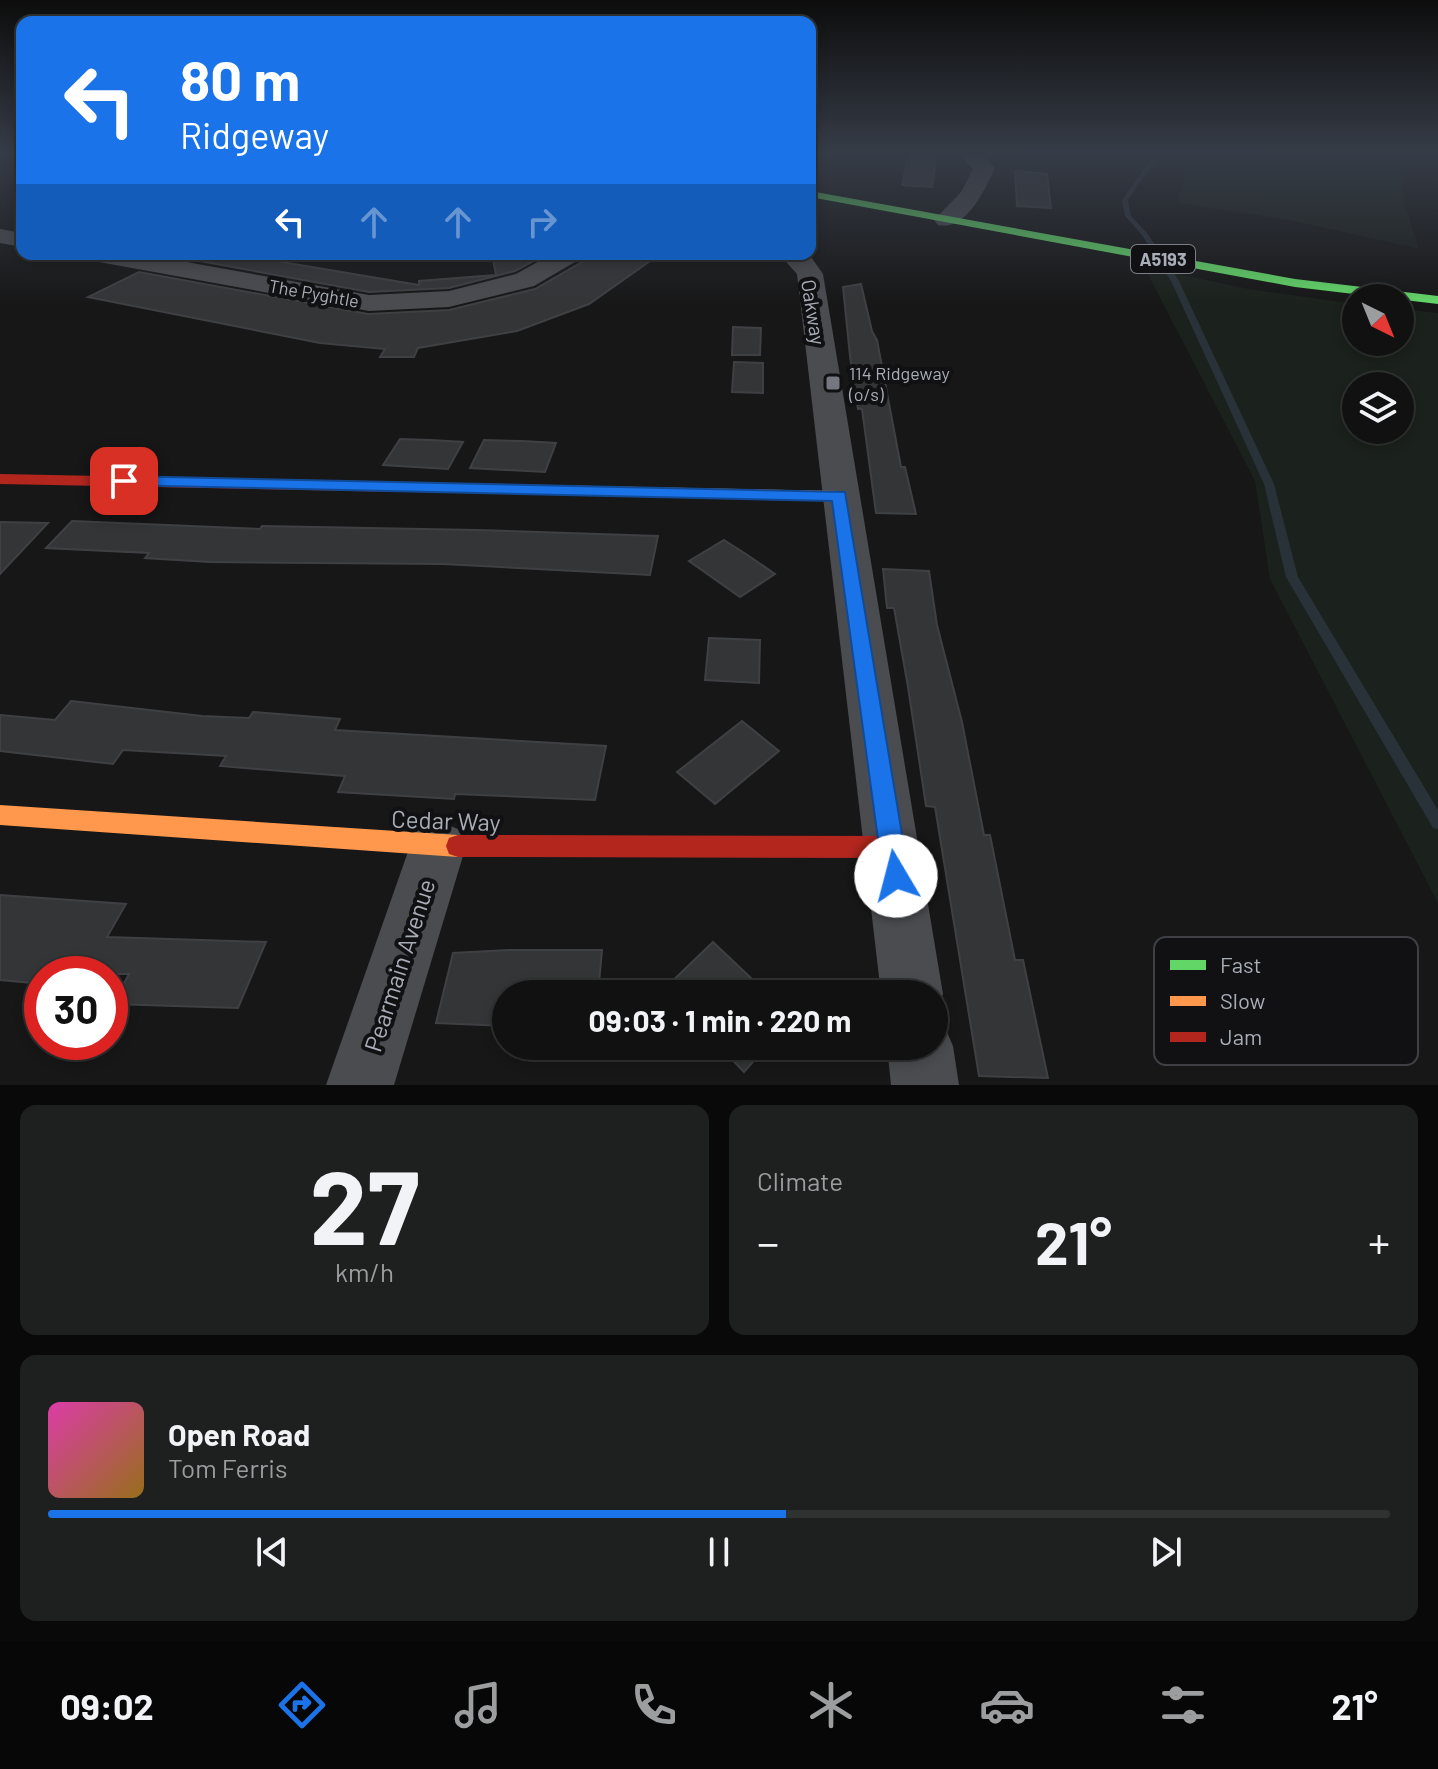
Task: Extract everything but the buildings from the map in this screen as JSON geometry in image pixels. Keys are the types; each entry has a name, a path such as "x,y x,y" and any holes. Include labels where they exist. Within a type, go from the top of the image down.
{"street":[{"name":"A5193","path":"860,204 1295,283 1438,300"},
{"path":"946,220 962,204"},
{"name":"The Pyghtle","path":"132,260 369,303 449,299 525,280 560,260"},
{"name":"Oakway","path":"801,260 810,274 839,496 910,980"},
{"path":"0,479 839,496"},
{"name":"Cedar Way","path":"0,815 438,846 892,847"},
{"name":"Pearmain Avenue","path":"360,1085 438,846"},
{"path":"922,1060 925,1085"}],"shaded area":[{"path":"1181,204 1405,204 1419,249 1294,221"},
{"path":"1144,267 1249,289 1342,302 1342,356 1414,356 1414,310 1438,313 1438,903 1270,579 1255,481"}],"waterway":[{"path":"1126,204 1128,216 1145,234 1175,281 1269,484 1292,577 1438,823"}],"traffic: fast":[{"path":"862,204 1295,283 1438,300"}],"traffic: slow":[{"path":"402,487 839,496"},
{"path":"0,815 458,846"}],"traffic: jam":[{"path":"0,479 402,487"},
{"path":"458,846 892,847"}],"place":[{"name":"114 Ridgeway (o/s)","path":"833,383"}],"route":[{"path":"124,481 839,496 896,876"}]}
